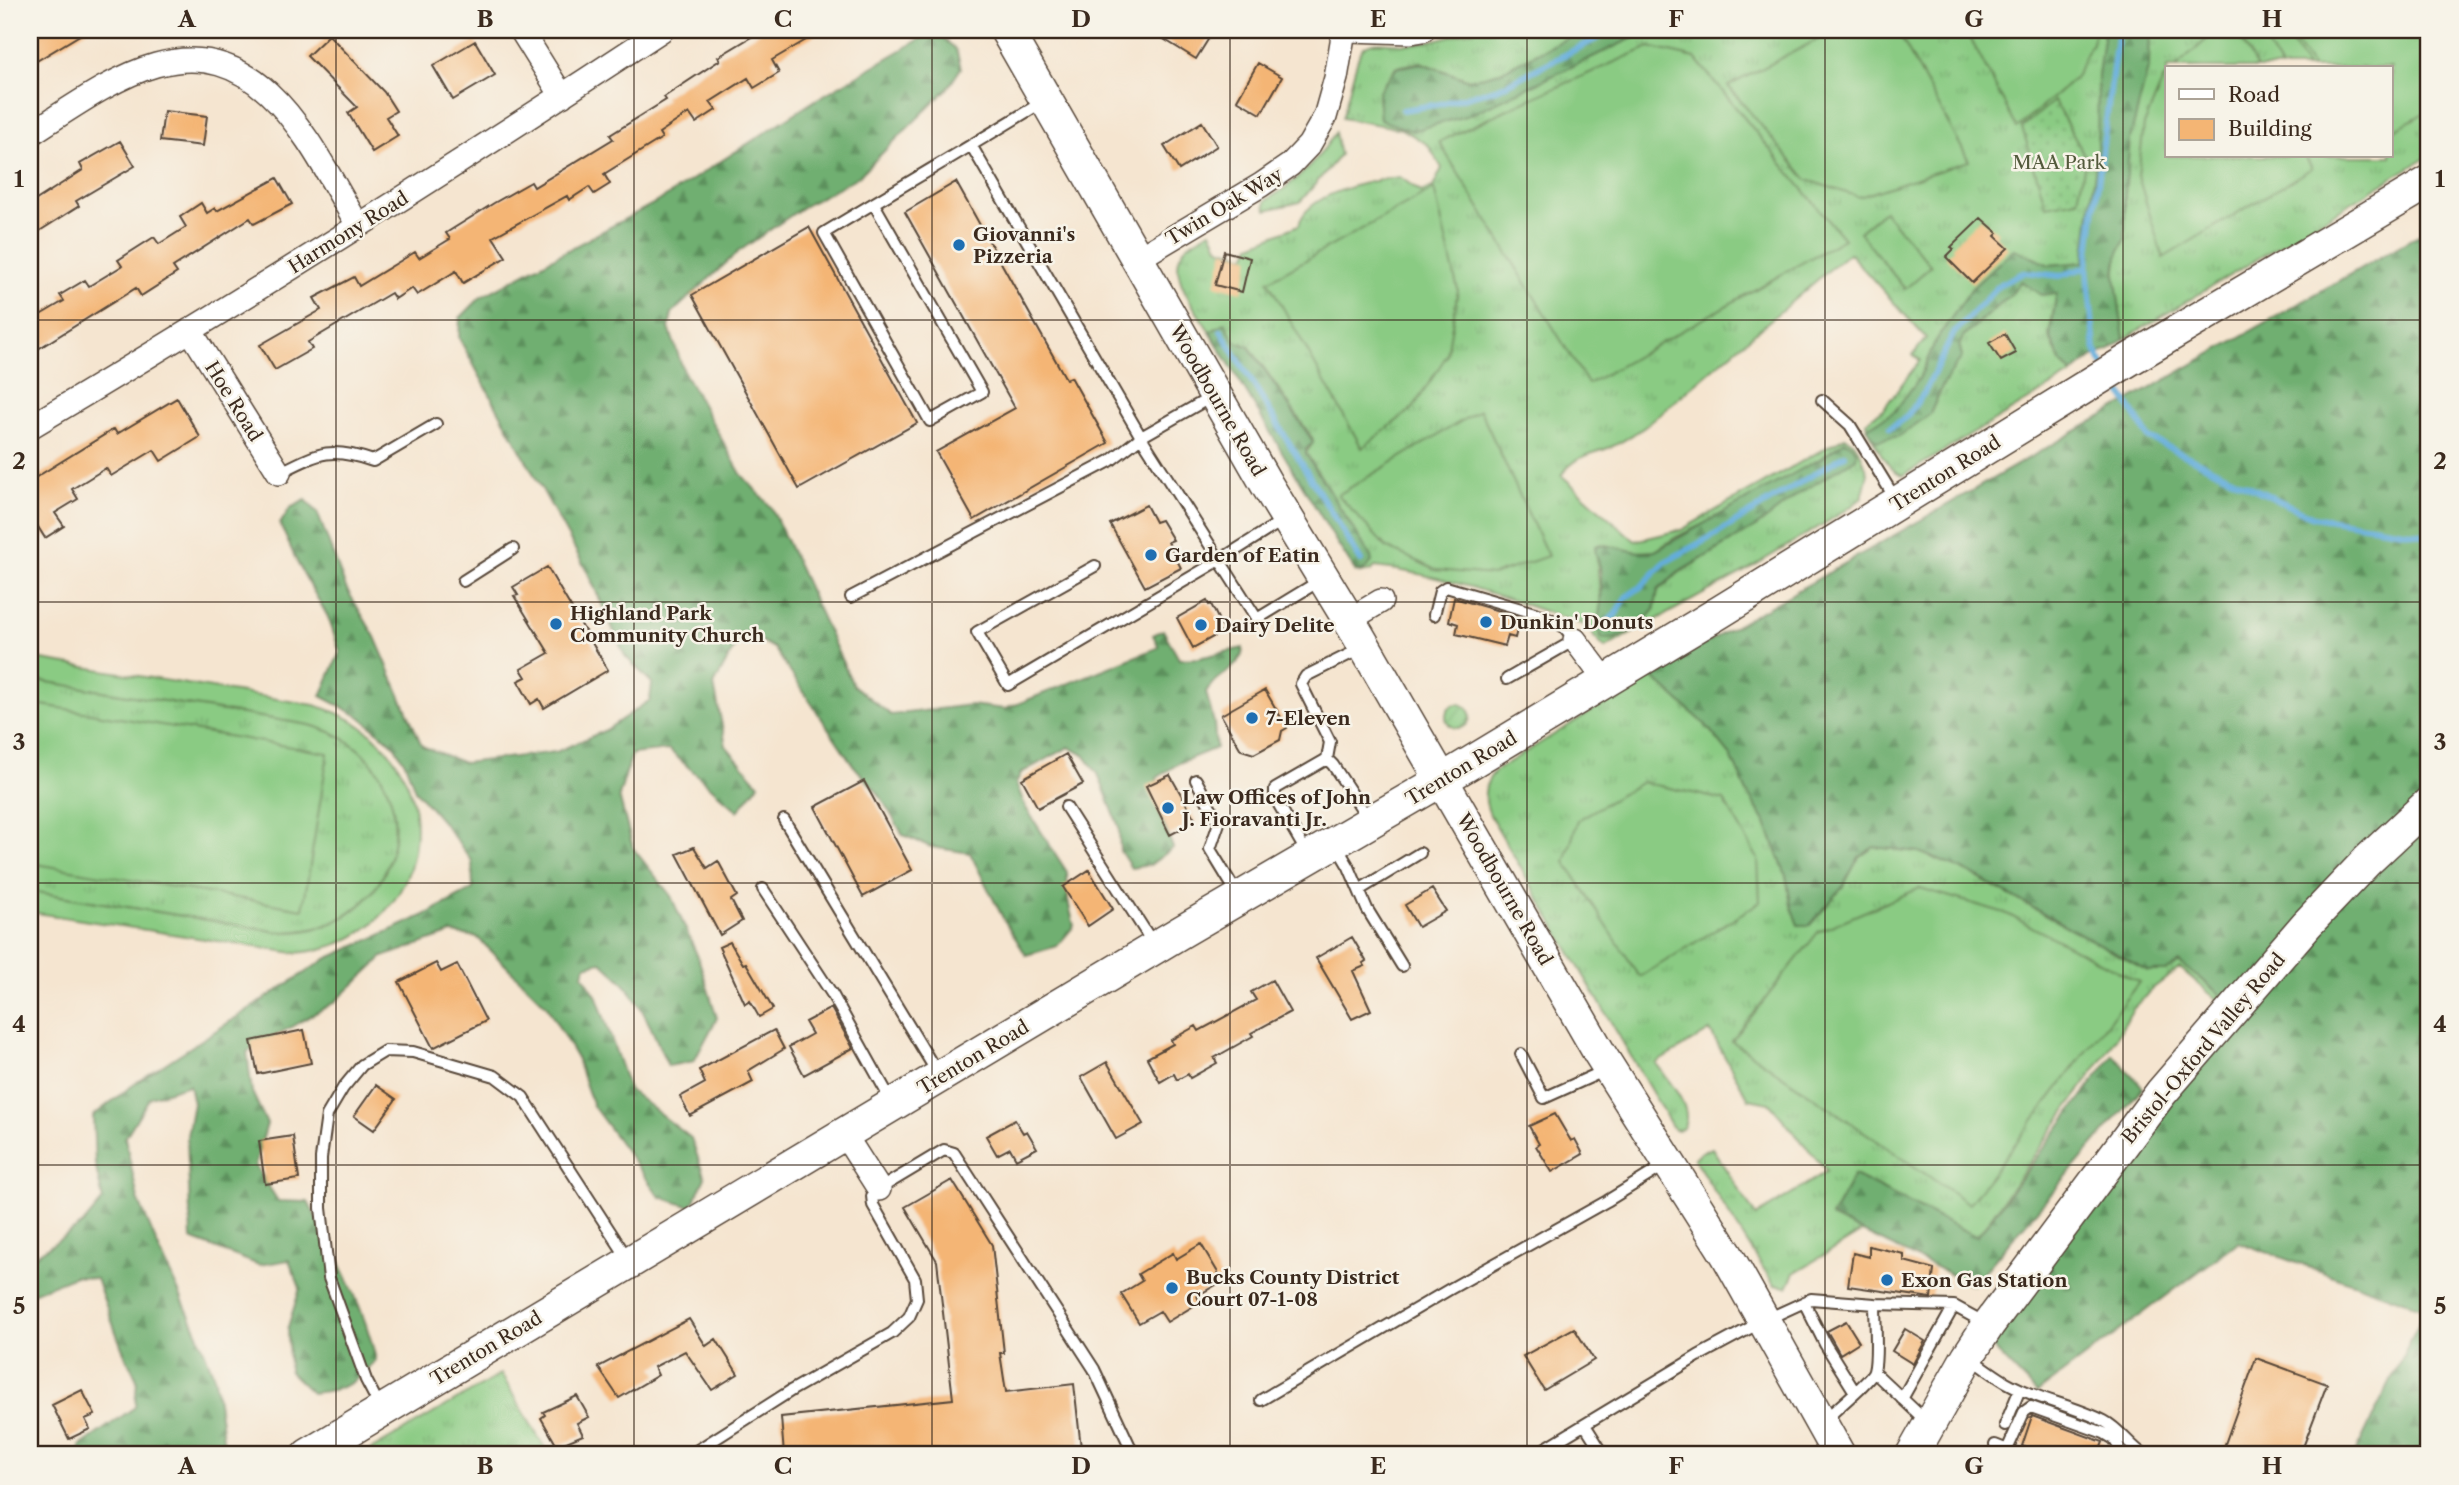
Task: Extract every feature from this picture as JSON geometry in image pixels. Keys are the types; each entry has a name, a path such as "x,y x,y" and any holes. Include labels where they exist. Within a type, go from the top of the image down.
{"main road":[{"name":"Woodbourne Road","path":"1006,30 1609,1069 1670,1162 1765,1320 1839,1455"},
{"name":"Trenton Road","path":"308,1455 1155,948 1442,780 2127,360 2429,182"},
{"name":"Bristol-Oxford Valley Road","path":"1912,1455 1989,1324 2161,1093 2307,924 2367,861 2429,803"}],"street":[{"path":"521,30 562,96"},
{"name":"Harmony Road","path":"30,426 358,225 662,30"},
{"path":"1347,30 1423,30"},
{"name":"Twin Oak Way","path":"1137,259 1261,185 1290,165 1309,145 1325,117 1347,30"},
{"path":"30,134 133,73 157,64 181,61 218,64 258,82 277,99 298,126 358,225"},
{"name":"Hoe Road","path":"190,330 279,473"},
{"path":"1349,620 1381,601"},
{"path":"1575,640 1606,681"},
{"path":"844,1134 879,1189"}],"lane":[{"path":"874,204 982,392 930,421 824,233 1046,100"},
{"path":"971,145 1141,437 1257,620 1324,578"},
{"path":"851,597 1110,461 1141,437 1215,394"},
{"path":"1822,400 1850,425 1897,503"},
{"path":"279,473 318,453 355,455 373,461 436,424"},
{"path":"1095,566 977,632 1008,685 1287,518"},
{"path":"463,581 513,548"},
{"path":"1434,615 1440,591 1446,587 1545,617 1564,628 1575,640 1507,679"},
{"path":"1365,647 1306,676 1301,684 1330,741 1327,759 1370,822"},
{"path":"1327,759 1275,789 1275,798 1359,890 1367,909 1402,966"},
{"path":"1196,780 1219,823 1210,849 1240,898"},
{"path":"1066,807 1155,948"},
{"path":"784,820 939,1077"},
{"path":"1359,890 1420,853"},
{"path":"763,889 832,994 894,1104"},
{"path":"382,1411 366,1380 329,1278 321,1208 321,1158 327,1115 343,1088 362,1065 385,1051 413,1052 495,1076 523,1097 630,1261"},
{"path":"1521,1054 1544,1098 1609,1069"},
{"path":"690,1455 792,1390 892,1333 909,1317 916,1299 915,1279 873,1205 872,1196 879,1189 944,1150 954,1153 1094,1368 1134,1455"},
{"path":"1261,1400 1450,1289 1608,1201 1670,1162"},
{"path":"1534,1455 1698,1356 1811,1298 1875,1304 1954,1306 1989,1324"},
{"path":"1804,1302 1825,1344 1855,1391"},
{"path":"1822,1423 1867,1382 1874,1372 1875,1304"},
{"path":"1902,1399 1954,1306"},
{"path":"1968,1356 2020,1389 2104,1421 2145,1455"},
{"path":"1874,1372 1929,1423"},
{"path":"2005,1425 2020,1389"},
{"path":"2007,1450 2024,1412 2031,1407 2104,1433 2113,1439 2124,1455"},
{"path":"1585,1424 1604,1455"},
{"path":"1994,1445 2020,1455"}],"green space":[{"path":"1475,30 1583,30 1500,72 1469,80 1421,62 1396,67 1378,92 1380,119 1413,131 1644,30 2429,30 2429,156 2124,339 2115,278 2117,261 2049,265 2014,249 1972,288 1935,342 1920,377 1895,411 1867,428 1866,422 1884,408 1920,360 1913,355 1926,338 1849,253 1642,429 1617,444 1579,459 1561,475 1635,541 1681,530 1845,437 1854,443 1860,452 1868,473 1862,498 1749,569 1605,648 1594,637 1590,627 1484,591 1403,571 1375,567 1371,571 1361,573 1371,562 1371,557 1306,453 1313,439 1249,346 1235,342 1225,323 1210,332 1180,280 1179,259 1184,249 1211,231 1219,248 1246,256 1251,245 1299,225 1304,214 1314,204 1342,190 1400,177 1421,192 1433,187 1442,168 1428,145 1402,129 1342,118 1362,49 1376,43 1422,43","holes":["1845,442 1856,458 1797,495 1758,525 1679,573 1658,590 1654,611 1634,630 1615,639 1602,638 1597,628 1601,606 1596,546 1601,544 1635,552 1655,551 1676,537 1722,515"]},
{"path":"1583,30 1650,30 1469,115 1413,131 1380,120 1378,92 1396,68 1421,63 1469,80 1500,72"},
{"path":"1836,30 1897,30 1969,161 1859,197 1807,180 1728,86"},
{"path":"1966,30 2095,30 2092,43 2074,79 2017,128"},
{"path":"2104,30 2150,30 2149,65 2130,139 2125,195 2125,240 2117,257 2115,275 2124,339 2108,351 2097,354 2073,373 2061,362 2050,335 2057,293 2041,295 2021,281 2013,292 1965,335 1959,344 1962,357 1943,384 1930,414 1899,436 1876,441 1867,428 1895,411 1920,377 1935,342 1972,288 2014,249 2049,265 2084,262 2097,154 2098,76"},
{"path":"2217,30 2236,30 2256,66 2177,66"},
{"path":"2257,30 2284,30 2306,66 2280,66"},
{"path":"2287,30 2429,30 2429,110 2392,131 2392,66 2312,66"},
{"path":"939,35 956,49 961,68 947,89 859,176 803,207 738,252 672,313 669,328 684,372 741,474 771,507 853,685 891,715 970,705 1005,709 1159,647 1153,635 1163,630 1179,659 1198,658 1243,648 1233,667 1206,692 1214,723 1216,748 1179,763 1157,778 1161,817 1173,848 1150,865 1131,868 1120,851 1119,827 1098,774 1084,755 1069,747 1021,773 1016,783 1026,808 1067,872 1068,901 1074,926 1057,946 1026,955 1003,918 970,853 931,847 903,835 879,794 853,765 774,648 745,632 714,685 726,746 759,784 738,811 669,750 632,754 619,796 633,848 671,896 698,957 717,1018 694,1061 668,1066 634,996 601,962 585,966 583,975 597,997 629,1090 691,1138 705,1178 691,1207 660,1197 593,1106 576,1057 546,1005 477,937 452,933 383,957 335,1002 247,1052 252,1092 267,1124 255,1165 278,1201 308,1202 356,1299 376,1360 348,1384 323,1392 312,1393 289,1371 288,1327 300,1288 289,1260 259,1265 191,1239 187,1136 193,1103 189,1085 150,1097 125,1138 138,1199 215,1379 224,1445 218,1455 80,1455 80,1446 135,1407 137,1380 96,1279 75,1276 30,1294 30,1259 83,1224 103,1200 95,1163 93,1116 134,1084 326,959 425,915 473,889 472,861 415,790 405,763 394,745 359,716 321,696 340,652 328,617 298,564 280,524 290,508 306,500 317,512 346,588 375,637 422,746 464,763 556,752 606,730 650,700 652,683 625,656 588,573 459,338 460,318 481,297 664,198 817,99 922,38"},
{"path":"1649,47 1695,58 1844,239 1588,384 1439,142"},
{"path":"2165,78 2165,158 2306,158 2312,168 2163,258 2138,176 2144,125"},
{"name":"MAA Park","path":"2054,101 2086,158 2078,200 2046,206 2022,127"},
{"path":"1335,133 1340,155 1300,202 1266,210 1265,201 1305,172"},
{"path":"1434,189 1458,290 1447,355 1413,408 1362,448 1268,281"},
{"path":"1884,211 1931,266 1905,289 1859,232"},
{"path":"2429,229 2429,1455 2354,1455 2426,1309 2238,1242 2037,1393 1992,1347 2226,999 2179,962 2166,971 2148,971 1968,872 1919,852 1874,847 1859,857 1842,888 1810,925 1798,925 1792,909 1786,875 1766,823 1747,792 1731,756 1705,724 1650,675"},
{"path":"2021,281 2041,295 2057,292 2049,335 2060,362 2072,374 1904,475 1892,469 1867,428 1899,436 1930,414 1943,385 1962,357 1959,344 1965,335 2013,292"},
{"path":"1225,323 1235,341 1249,347 1312,440 1313,443 1306,449 1306,454 1371,557 1372,562 1361,573 1356,572 1337,543 1210,332"},
{"path":"1480,410 1548,556 1493,575 1436,570 1386,547 1338,495"},
{"path":"1845,441 1857,452 1856,458 1797,495 1757,526 1679,572 1658,590 1654,611 1634,630 1614,639 1602,638 1597,628 1601,583 1595,546 1639,552 1655,551 1823,457"},
{"path":"30,658 314,705 362,727 395,760 412,799 415,841 405,881 381,916 343,941 294,953 30,912 30,891 279,932 324,926 359,906 382,877 394,843 392,806 379,772 351,744 310,725 30,679"},
{"path":"1650,675 1705,724 1731,755 1747,792 1766,823 1786,875 1792,909 1842,888 1859,857 1874,847 1919,852 1968,872 2148,971 2166,971 2178,962 2226,999 2221,1003 2180,968 2152,989 2133,1009 2110,1048 1977,1237 1854,1175 1831,1217 1862,1232 1794,1273 1787,1287 1774,1285 1694,1159 1701,1152 1712,1148 1756,1216 1827,1171 1769,1103 1749,1099 1710,1031 1656,1063 1679,1095 1686,1113 1682,1129 1674,1130 1490,815 1486,803 1486,787 1495,771"},
{"path":"30,679 310,725 351,744 379,772 392,806 394,843 382,877 359,906 324,926 279,932 30,891"},
{"path":"30,703 328,753 303,909 30,863"},
{"path":"1458,704 1466,708 1470,716 1466,724 1458,728 1450,724 1446,716 1450,708"},
{"path":"1642,782 1724,800 1758,859 1760,902 1640,977 1565,862 1578,820"},
{"path":"1920,888 2005,913 2139,982 1969,1204 1732,1041 1819,931"},
{"path":"2113,1055 2143,1087 1973,1285 1831,1217 1854,1175 1977,1237"},
{"path":"501,1374 549,1455 362,1455"}],"building":[{"path":"30,30 88,30 30,65"},
{"path":"763,30 823,30 772,60 779,73 754,88 748,78 710,102 716,110 696,123 689,113 659,133 662,138 604,174 610,184 594,194 589,187 569,200 567,196 493,237 506,257 463,283 456,271 417,295 412,288 395,299 391,293 308,342 312,349 275,370 260,345 321,310 314,298 354,277 359,286 415,252 419,258 450,239 446,233 494,203 531,182 534,187 613,139 610,135 666,100 664,97 720,60 718,57"},
{"path":"1149,30 1214,30 1196,59"},
{"path":"329,35 384,92 396,111 386,117 398,136 372,152 348,113 357,107 307,56"},
{"path":"475,41 495,75 453,100 433,66"},
{"path":"1258,63 1282,77 1261,114 1237,100"},
{"path":"164,111 207,116 203,146 160,141"},
{"path":"1202,122 1217,146 1179,170 1164,146"},
{"path":"120,141 135,166 76,201 79,206 30,237 30,204 83,170 80,164"},
{"path":"277,178 292,204 254,224 250,218 173,267 177,273 141,296 136,288 30,354 30,321 64,301 60,295 85,280 89,286 122,266 118,260 154,237 159,244 186,227 180,217 201,203 207,213 215,208 217,211"},
{"path":"956,182 1066,379 1071,377 1108,443 974,520 936,452 1015,408 905,212"},
{"path":"1981,218 1998,233 1995,236 2008,248 1972,283 1946,257 1954,249 1951,247"},
{"path":"809,227 917,423 799,489 692,295"},
{"path":"1224,251 1250,258 1242,292 1215,285"},
{"path":"2005,334 2016,353 2001,361 1989,343"},
{"path":"177,398 200,437 161,461 154,450 111,476 106,468 72,489 78,499 55,513 64,526 45,538 30,514 30,481 114,429 117,434"},
{"name":"Garden of Eatin","path":"1146,505 1155,522 1161,520 1173,540 1168,542 1181,568 1145,587 1110,524"},
{"name":"Highland Park Community Church","path":"547,567 608,670 544,708 539,699 531,704 518,681 526,677 521,669 549,653 514,596 518,595 513,587"},
{"name":"Dunkin' Donuts","path":"1454,598 1520,617 1515,638 1508,636 1505,646 1456,634 1458,624 1449,621"},
{"name":"Dairy Delite","path":"1207,601 1224,631 1193,648 1177,618"},
{"name":"7-Eleven","path":"1265,690 1287,728 1282,731 1280,740 1254,754 1241,750 1221,715"},
{"path":"1066,754 1083,784 1038,808 1022,779"},
{"path":"1170,775 1196,821 1170,835 1146,786"},
{"path":"864,781 912,870 863,897 815,807"},
{"path":"694,847 707,868 718,861 737,896 731,900 742,921 720,935 677,854"},
{"path":"1089,870 1113,909 1088,926 1063,887"},
{"path":"1432,889 1446,911 1418,927 1405,905"},
{"path":"1352,937 1366,961 1363,963 1365,966 1353,971 1371,1010 1352,1019 1316,958"},
{"path":"730,942 743,964 746,963 773,1009 759,1017 750,1001 745,1004 719,947"},
{"path":"436,963 441,972 457,964 486,1021 433,1048 399,982"},
{"path":"1272,980 1290,1012 1251,1033 1253,1036 1214,1058 1217,1063 1190,1078 1188,1074 1177,1080 1174,1074 1160,1082 1147,1058 1173,1044 1171,1040 1196,1026 1199,1031 1256,1000 1251,992"},
{"path":"831,1008 853,1048 804,1075 789,1047 812,1034 805,1022"},
{"path":"304,1030 311,1063 258,1074 251,1041"},
{"path":"774,1030 784,1049 748,1071 753,1082 690,1116 680,1097 705,1083 699,1070"},
{"path":"1107,1062 1143,1124 1116,1139 1081,1077"},
{"path":"376,1085 396,1099 374,1130 354,1116"},
{"path":"1555,1114 1571,1141 1575,1139 1583,1154 1552,1172 1536,1146 1539,1144 1529,1126"},
{"path":"1015,1120 1023,1133 1027,1131 1037,1148 1016,1159 1010,1148 997,1155 986,1136"},
{"path":"293,1136 299,1179 265,1184 259,1141"},
{"path":"952,1180 992,1245 1004,1353 1000,1353 1006,1392 1074,1384 1081,1448 1012,1455 963,1455 962,1449 919,1455 784,1455 781,1417 953,1399 937,1261 905,1207"},
{"name":"Bucks County District Court 07-1-08","path":"1201,1244 1223,1281 1197,1296 1200,1302 1167,1322 1160,1311 1139,1323 1121,1294 1142,1281 1138,1274 1173,1253 1176,1259"},
{"path":"1869,1246 1904,1254 1904,1261 1934,1269 1931,1298 1848,1286 1853,1253 1869,1257"},
{"path":"689,1319 706,1346 716,1339 738,1374 712,1390 685,1351 654,1367 658,1375 619,1398 598,1367"},
{"path":"1846,1321 1859,1342 1840,1354 1827,1331"},
{"path":"1574,1328 1594,1360 1544,1390 1523,1356"},
{"path":"1905,1329 1925,1341 1913,1364 1892,1351"},
{"path":"2256,1358 2327,1384 2300,1455 2221,1455"},
{"path":"82,1390 95,1415 85,1419 90,1429 69,1439 52,1405"},
{"path":"577,1396 589,1417 577,1423 583,1435 557,1446 541,1418 545,1415 543,1412"},
{"path":"2032,1416 2103,1442 2098,1455 2049,1455 2022,1446"}],"waterway":[{"path":"1403,110 1440,104 1499,88 1614,30"},
{"path":"2104,366 2095,350 2087,267 2118,30"},
{"path":"1890,428 1906,417 1924,393 1954,333 2000,284 2025,272 2060,276 2087,267"},
{"path":"1221,331 1361,561"},
{"path":"2114,381 2149,438 2313,517 2429,535"},
{"path":"1602,627 1616,614 1626,597 1641,587 1665,562 1713,536 1845,455"}],"place":[{"name":"Giovanni's Pizzeria","path":"959,245"},
{"name":"Garden of Eatin","path":"1151,555"},
{"name":"Dunkin' Donuts","path":"1486,622"},
{"name":"Highland Park Community Church","path":"556,624"},
{"name":"Dairy Delite","path":"1201,625"},
{"name":"7-Eleven","path":"1252,718"},
{"name":"Law Offices of John J. Fioravanti Jr.","path":"1168,808"},
{"name":"Exon Gas Station","path":"1887,1280"},
{"name":"Bucks County District Court 07-1-08","path":"1172,1288"}]}
